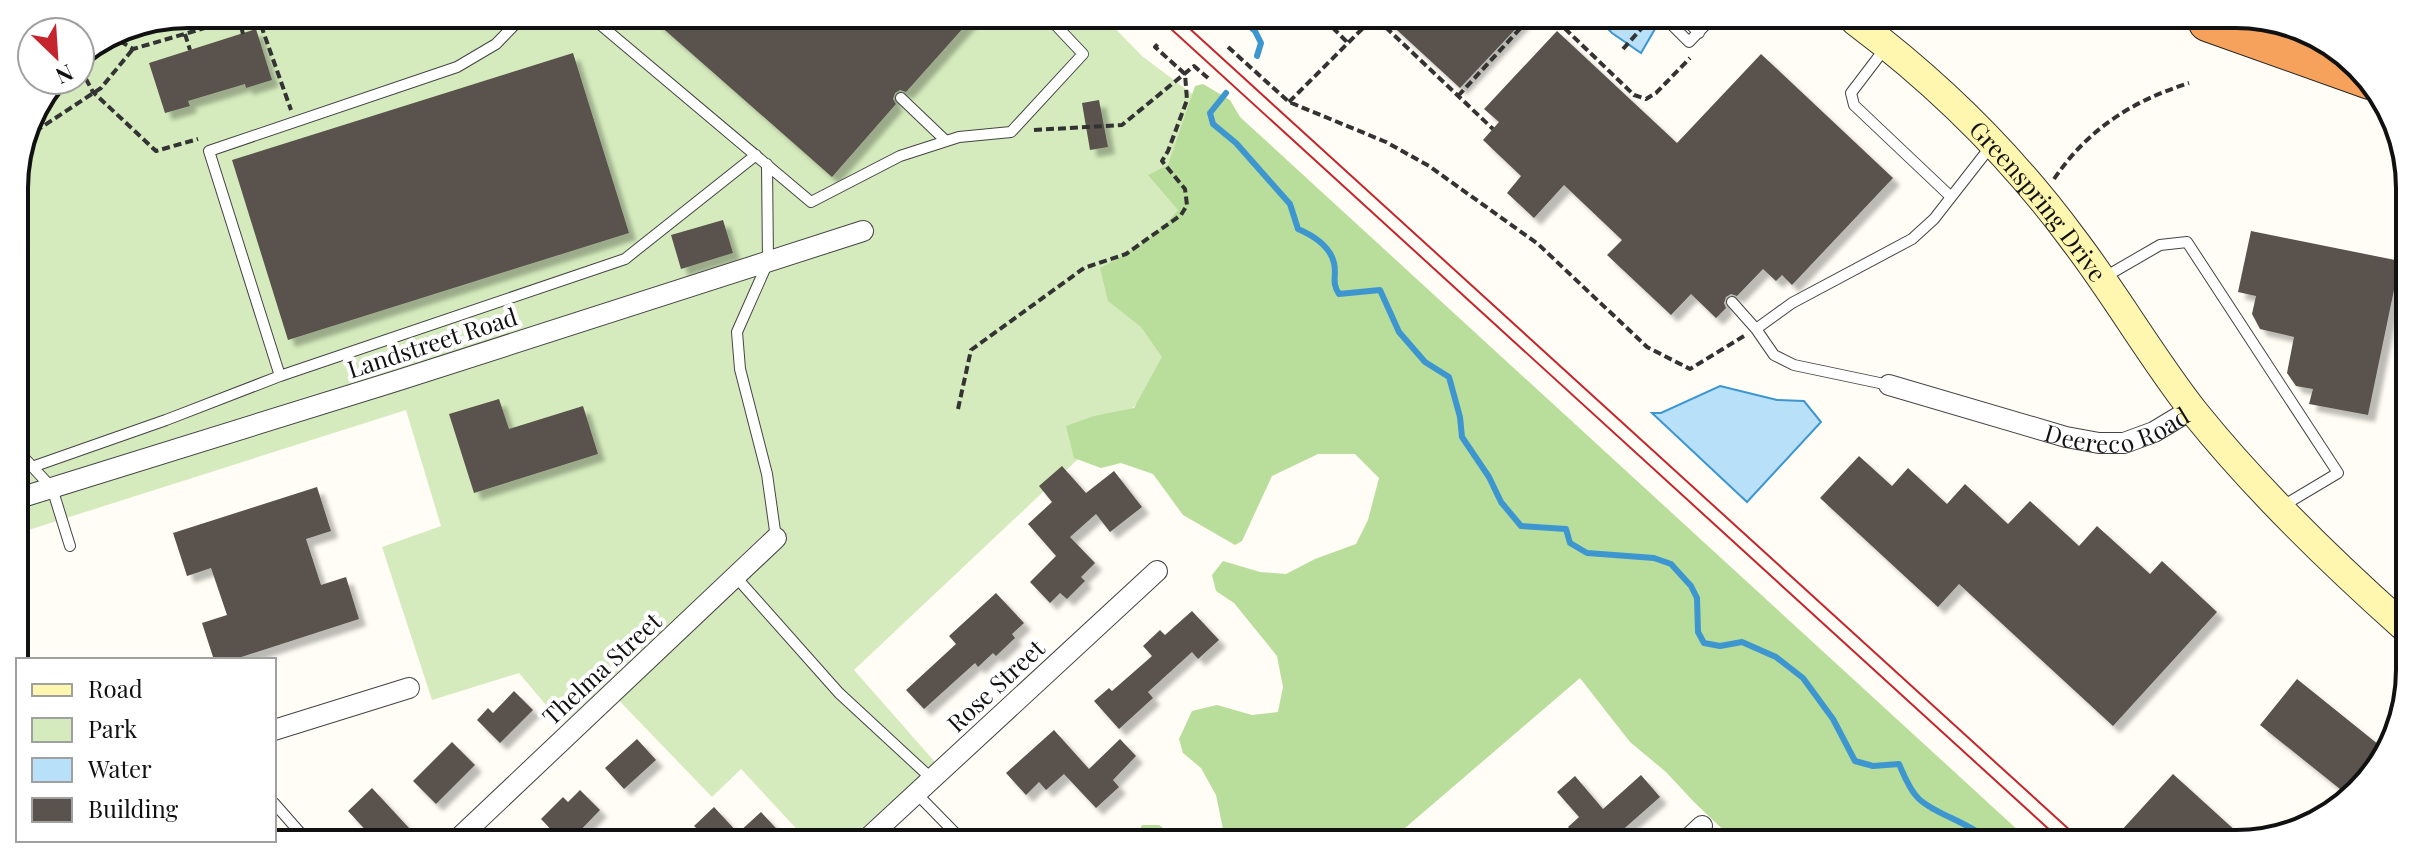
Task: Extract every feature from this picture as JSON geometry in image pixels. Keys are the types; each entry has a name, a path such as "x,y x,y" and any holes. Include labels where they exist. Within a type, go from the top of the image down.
{"highway":[{"path":"2221,28 2345,72"}],"main road":[{"name":"Greenspring Drive","path":"1864,28 1957,106 1994,142 2042,198 2192,409"},
{"name":"Deereco Road","path":"2192,409 2279,508 2354,583 2396,620"}],"street":[{"name":"Landstreet Road","path":"28,495 863,231"},
{"name":"Deereco Road","path":"1889,385 2066,437 2099,443 2124,443 2154,432 2192,409"},
{"name":"Thelma Street","path":"467,830 776,538"},
{"name":"Rose Street","path":"877,830 1157,571"},
{"path":"276,729 409,688"},
{"path":"1698,830 1702,826"}],"lane":[{"path":"280,376 209,151 457,67 496,44 511,28"},
{"path":"604,28 811,202 900,156 959,137 1011,132 1083,54 1058,28"},
{"path":"1675,28 1689,42 1703,28"},
{"path":"1694,28 1699,33"},
{"path":"1888,46 1851,93 1854,105 1950,196"},
{"path":"901,98 946,141"},
{"path":"1756,329 1792,303 1912,239 1934,219 1994,142"},
{"path":"32,467 280,376 625,259 756,155"},
{"path":"767,164 768,262 737,332 740,369 767,474 776,538"},
{"path":"2101,279 2160,245 2187,242 2338,473 2279,508"},
{"path":"1732,302 1774,355 1794,365 1889,385"},
{"path":"28,462 52,488 70,546"},
{"path":"735,576 839,693 932,779"},
{"path":"916,793 952,830"},
{"path":"276,805 298,830"}],"path":[{"path":"96,89 118,70 133,49 205,28"},
{"path":"242,28 243,34"},
{"path":"262,28 295,122"},
{"path":"1333,28 1348,43"},
{"path":"1289,102 1364,28"},
{"path":"1384,28 1493,129"},
{"path":"1458,96 1521,28"},
{"path":"1564,28 1634,95 1646,99 1656,93 1696,52"},
{"path":"1623,49 1642,28"},
{"path":"185,34 190,50"},
{"path":"122,42 133,49"},
{"path":"958,409 971,350 1084,268 1126,254 1181,215 1187,205 1185,189 1162,161 1187,100 1185,74 1155,47 1158,44"},
{"path":"1228,47 1289,102 1386,142 1429,166 1538,244 1647,347 1690,369 1756,329"},
{"path":"1011,132 1122,125 1194,66 1208,78"},
{"path":"2042,198 2070,156 2107,121 2152,95 2189,83"},
{"path":"96,95 156,151 198,139"},
{"path":"40,128 87,96"}],"green space":[{"path":"1115,28 1142,56 1272,154 1246,301 854,670 935,762 860,830 798,830 741,769 712,797 605,686 562,724 519,673 432,700 382,547 441,526 406,410 28,530 28,178 33,147 57,96 96,96 96,57 127,40 167,29"},
{"path":"1203,84 1230,100 1240,117 2018,830 1723,830 1666,772 1630,742 1580,678 1403,830 1223,830 1216,795 1201,768 1183,753 1179,739 1192,711 1217,705 1252,715 1278,712 1283,687 1277,656 1234,603 1216,591 1212,575 1223,561 1260,572 1286,574 1356,544 1368,520 1379,478 1355,454 1318,454 1272,476 1242,541 1235,545 1183,515 1153,474 1121,463 1101,468 1074,458 1066,426 1094,416 1134,408 1162,357 1141,327 1108,301 1100,268 1142,243 1178,210 1148,175 1168,165 1195,86"},
{"path":"1142,825 1159,825 1166,830 1140,830"}],"water":[{"path":"1607,28 1656,28 1641,53"},
{"path":"1720,386 1777,400 1804,401 1821,422 1747,502 1652,413 1661,413"}],"building":[{"path":"663,28 963,28 906,92 900,90 895,93 893,99 896,104 832,177"},
{"path":"1395,28 1516,28 1460,88"},
{"path":"256,29 272,80 246,88 245,84 188,101 190,106 165,113 149,63"},
{"path":"1557,31 1677,143 1761,54 1893,178 1792,285 1782,275 1776,281 1763,269 1737,296 1731,294 1726,297 1726,308 1716,318 1691,294 1671,315 1607,255 1622,240 1564,185 1534,218 1507,193 1521,176 1483,140 1499,122 1484,109"},
{"path":"573,53 629,233 288,340 232,160"},
{"path":"1099,100 1108,147 1090,150 1082,103"},
{"path":"723,220 733,253 681,269 671,235"},
{"path":"2251,231 2396,260 2396,280 2368,415 2309,404 2313,389 2296,386 2287,373 2294,337 2260,329 2252,314 2256,296 2238,292"},
{"path":"499,399 509,429 583,406 598,454 474,493 449,414"},
{"path":"1859,456 1892,486 1908,468 1947,504 1965,484 2008,524 2030,501 2079,546 2097,526 2150,574 2162,561 2217,612 2113,726 1959,584 1938,607 1820,498"},
{"path":"1062,466 1086,493 1114,471 1142,507 1110,532 1096,514 1070,537 1095,563 1081,577 1085,581 1067,599 1060,593 1050,603 1030,582 1056,556 1028,524 1052,502 1039,486"},
{"path":"317,487 331,531 306,539 321,585 346,577 359,619 238,658 213,658 202,623 227,615 211,568 187,576 173,533"},
{"path":"996,593 1024,623 1012,634 1015,638 996,656 993,653 978,667 975,663 924,709 906,690 956,644 949,636"},
{"path":"1192,611 1219,640 1198,659 1192,652 1148,692 1153,698 1119,729 1094,701 1109,688 1112,691 1152,656 1143,646 1160,630 1165,635"},
{"path":"2297,679 2377,744 2363,767 2341,790 2260,725"},
{"path":"514,691 533,710 500,743 477,720 488,708 493,713"},
{"path":"1054,730 1089,769 1120,739 1136,756 1113,780 1119,787 1096,808 1064,774 1046,790 1039,782 1026,795 1006,773"},
{"path":"637,739 656,760 624,789 605,768"},
{"path":"452,742 475,765 436,804 413,781"},
{"path":"2173,774 2235,830 2122,830"},
{"path":"1641,775 1660,797 1622,830 1571,830 1568,827 1579,817 1557,792 1575,776 1603,809"},
{"path":"372,788 409,828 365,830 348,811"},
{"path":"580,790 600,810 581,830 551,830 541,819 563,797 568,802"},
{"path":"714,807 735,830 698,830 694,826"},
{"path":"761,812 778,830 741,830"}],"waterway":[{"path":"1252,28 1261,43 1257,56"},
{"path":"1226,93 1210,113 1213,124 1236,143 1290,204 1298,229 1329,251 1339,294 1380,290 1399,332 1425,362 1449,377 1462,437 1489,477 1501,502 1521,526 1566,529 1570,543 1587,553 1654,558 1671,564 1691,586 1697,598 1698,632 1704,643 1720,646 1742,642 1776,657 1803,678 1833,719 1855,761 1873,766 1899,764 1918,798 1974,830"}],"tram line":[{"path":"1170,28 2050,830"},
{"path":"1189,28 2070,830"}]}
